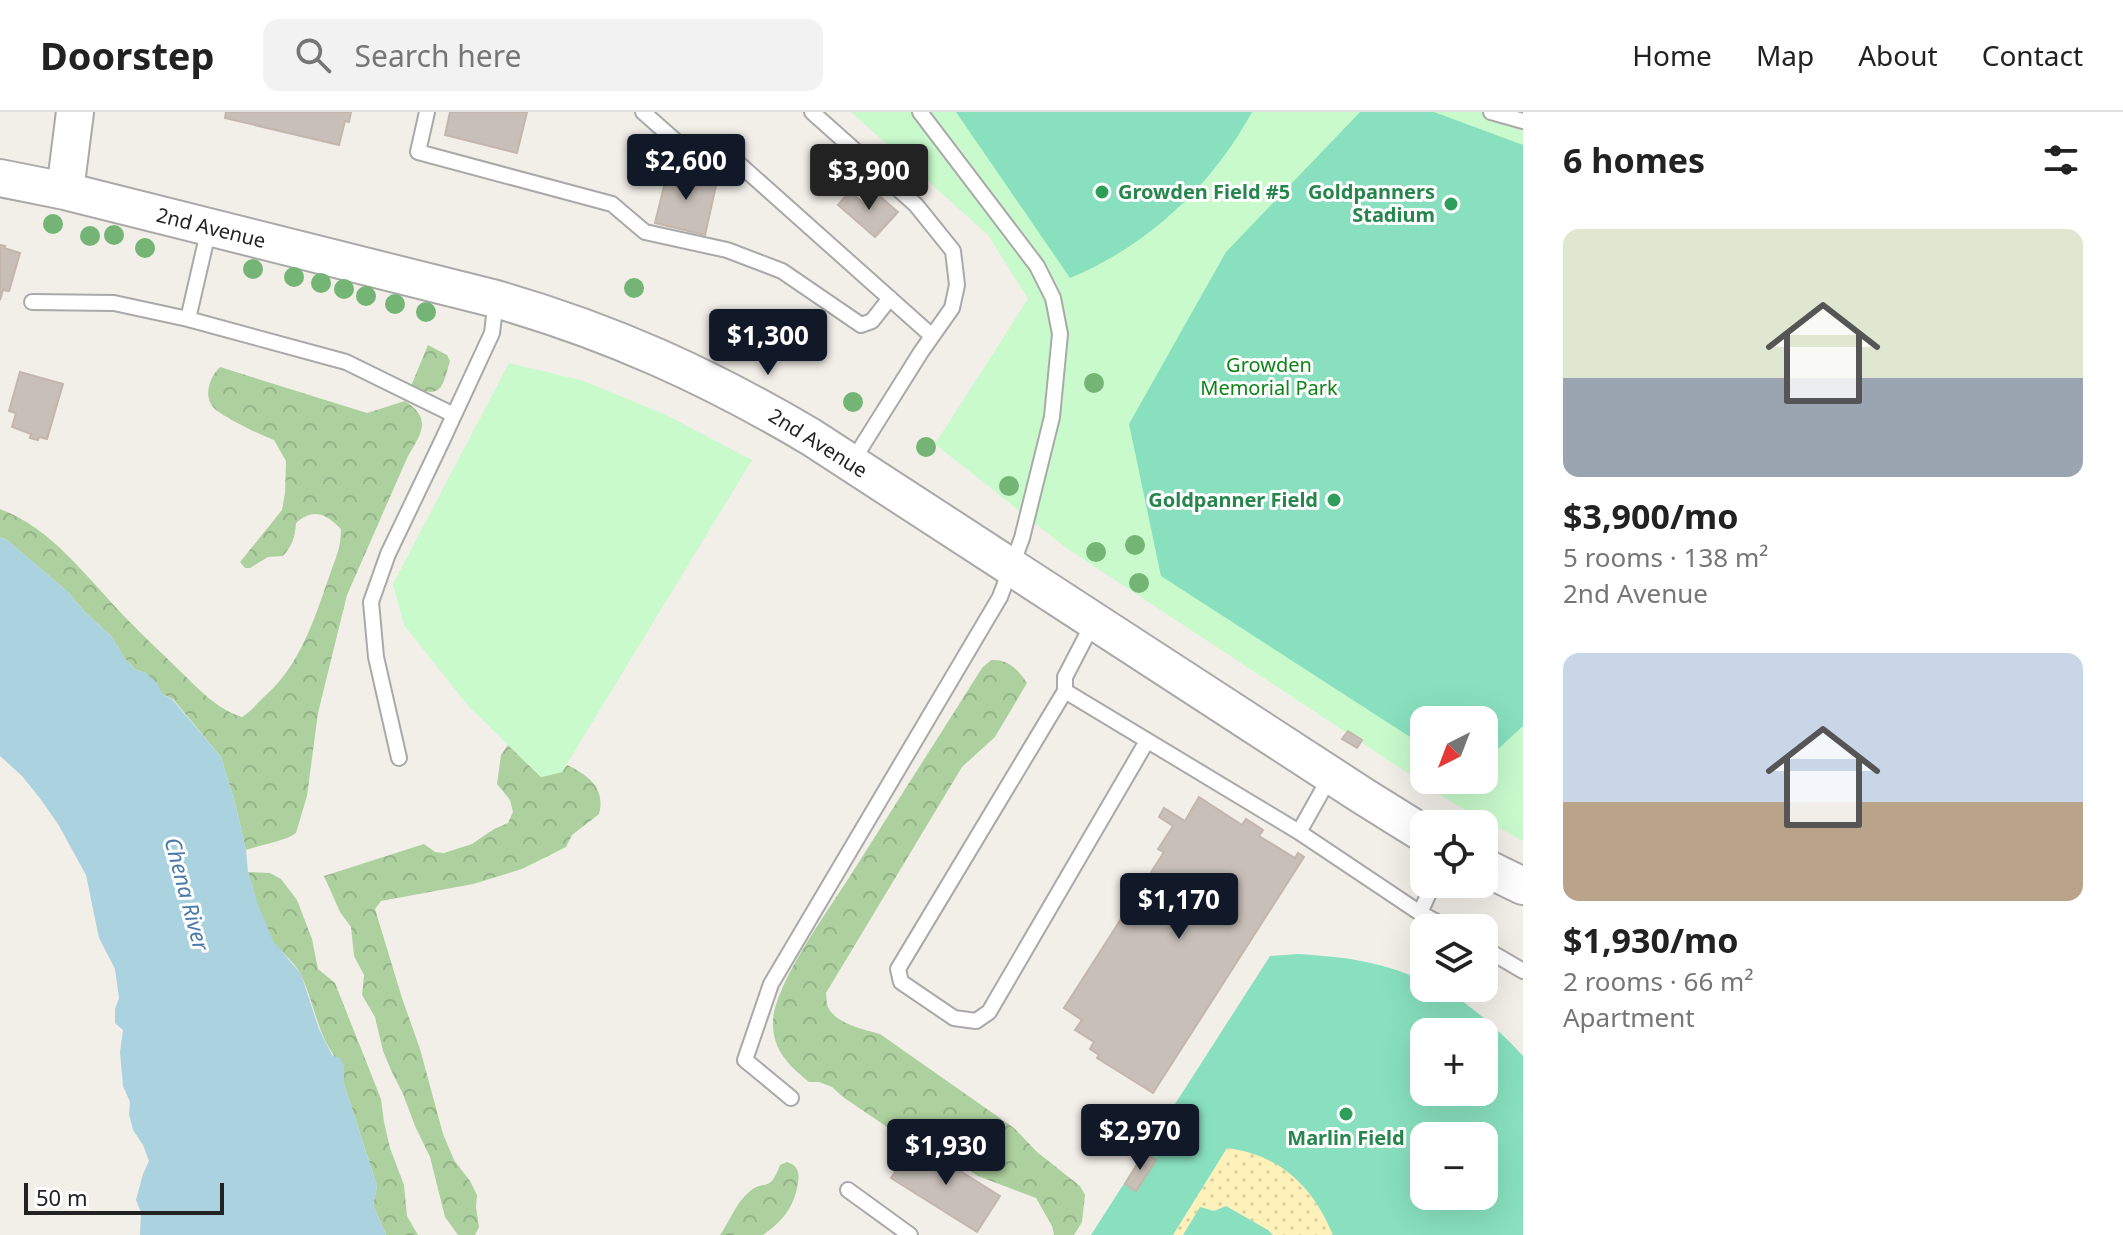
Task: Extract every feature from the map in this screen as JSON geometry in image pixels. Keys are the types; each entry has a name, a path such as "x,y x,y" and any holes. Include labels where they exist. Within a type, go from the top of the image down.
{"street":[{"path":"65,191 75,112"},
{"name":"2nd Avenue","path":"0,178 65,191 496,299 619,340 679,366 748,400 852,463 1410,825"},
{"path":"1498,874 1523,886"}],"lane":[{"path":"427,112 418,152 612,204 645,232 727,250 782,271 861,325 872,321 890,298"},
{"path":"643,112 687,151 738,163 932,336"},
{"path":"812,112 916,205 953,251 957,285 952,308 852,463"},
{"path":"791,1098 745,1060 771,984 1000,597 1028,515 1052,417 1060,334 1053,298 1037,266 920,112"},
{"path":"1491,112 1523,121"},
{"path":"188,319 209,227"},
{"path":"399,758 376,657 371,602 388,554 492,333 496,299"},
{"path":"32,302 114,303 188,319 346,362 454,415"},
{"path":"1094,621 1065,677 1065,691 898,969 901,982 954,1018 976,1021 989,1012 1147,741"},
{"path":"1065,691 1299,832 1420,913 1427,898"},
{"path":"1299,832 1331,775"},
{"path":"1498,956 1523,971"},
{"path":"848,1190 910,1235"}],"green space":[{"name":"Growden Memorial Park","path":"851,112 1523,112 1523,841 1498,827 1498,810 1466,810 1439,794 1498,794 1498,706 1410,706 1410,775 1065,547 935,444 1028,299 988,235"},
{"name":"Growden Field #5","path":"956,112 1252,112 1218,165 1175,211 1125,249 1070,278"},
{"name":"Goldpanner Field","path":"1360,112 1434,112 1523,145 1523,726 1498,749 1498,706 1410,706 1410,737 1161,576 1129,424 1226,252"},
{"path":"428,345 447,355 450,361 439,389 429,392 411,386"},
{"path":"509,363 584,381 666,415 752,460 562,772 541,777 469,707 404,625 393,584"},
{"path":"220,367 367,413 405,401 422,420 417,440 347,595 318,713 307,796 296,833 246,850 221,757 173,699 162,694 146,673 136,670 124,658 113,638 69,593 0,537 0,509 19,518 53,542 131,624 200,690 224,709 242,717 246,715 277,684 297,656 318,609 337,554 341,529 325,516 308,515 296,523 289,549 283,556 268,557 250,568 245,568 240,562 282,510 286,461 274,440 231,420 213,407 208,397 209,386"},
{"path":"991,660 1012,666 1027,683 995,737 962,767 826,993 827,1004 837,1018 880,1034 1014,1128 1037,1152 1080,1186 1085,1195 1082,1222 1074,1235 1054,1235 1036,1198 978,1176 933,1146 887,1127 832,1087 809,1082 783,1056 773,1032 776,1006 805,946 982,668"},
{"path":"508,745 541,777 562,772 567,765 582,773 594,784 600,797 599,814 572,835 566,847 522,869 473,884 381,901 375,909 420,1049 443,1134 454,1160 477,1195 479,1227 475,1235 458,1235 445,1217 430,1157 383,1051 375,1017 362,995 364,975 354,956 351,927 340,912 324,876 424,844 435,852 444,853 472,844 508,823 513,812 510,800 497,784 501,755"},
{"path":"248,872 270,873 281,879 297,900 312,939 318,969 335,983 381,1099 390,1148 404,1185 407,1216 418,1235 386,1235 373,1205 377,1186 344,1084 344,1067 328,1047 300,972 269,935"},
{"name":"Marlin Field","path":"1298,954 1377,964 1410,975 1410,1002 1463,1002 1483,1018 1410,1018 1410,1106 1498,1106 1498,1031 1523,1056 1523,1235 1333,1235 1316,1202 1293,1176 1264,1158 1227,1148 1173,1235 1091,1235 1270,956"},
{"path":"787,1162 795,1167 799,1178 791,1206 782,1218 763,1235 720,1235 744,1197 754,1188 773,1180 780,1165"},
{"path":"1226,1206 1273,1235 1183,1235 1200,1207 1214,1211"}],"sand":[{"path":"1227,1148 1263,1158 1292,1176 1315,1202 1333,1235 1273,1235 1226,1206 1214,1211 1200,1207 1183,1235 1173,1235"}],"water":[{"name":"Chena River","path":"0,537 69,593 113,638 124,658 157,683 162,694 172,699 221,757 235,803 248,872 258,905 273,941 301,974 319,1029 332,1055 341,1059 344,1067 344,1084 377,1186 373,1205 386,1235 140,1235 141,1212 136,1200 149,1161 133,1130 130,1102 123,1086 120,1052 123,1030 115,1023 119,998 115,969 99,938 86,875 39,797 0,756"}],"building":[{"path":"226,112 351,112 349,122 345,121 339,145 225,118"},
{"path":"450,112 527,112 517,153 445,135"},
{"path":"668,170 717,181 705,235 655,223"},
{"path":"850,191 864,204 875,192 898,212 875,237 838,205"},
{"path":"0,245 20,253 9,291 3,290 0,300"},
{"path":"20,372 63,384 47,439 30,438 31,434 12,427 16,413 9,411"},
{"path":"1348,731 1362,740 1357,748 1342,739"},
{"path":"1199,797 1242,825 1246,819 1263,830 1259,836 1295,858 1298,853 1304,857 1153,1093 1097,1058 1099,1055 1090,1049 1094,1042 1075,1030 1082,1020 1064,1008 1164,852 1158,849 1173,826 1159,817 1164,808 1185,821"},
{"path":"914,1142 1000,1196 977,1232 891,1178"},
{"path":"1144,1153 1156,1160 1136,1191 1125,1184"}],"place":[{"name":"Growden Field #5","path":"1102,192"},
{"name":"Goldpanners Stadium","path":"1451,204"},
{"name":"Goldpanner Field","path":"1334,500"},
{"name":"Marlin Field","path":"1346,1114"}]}
